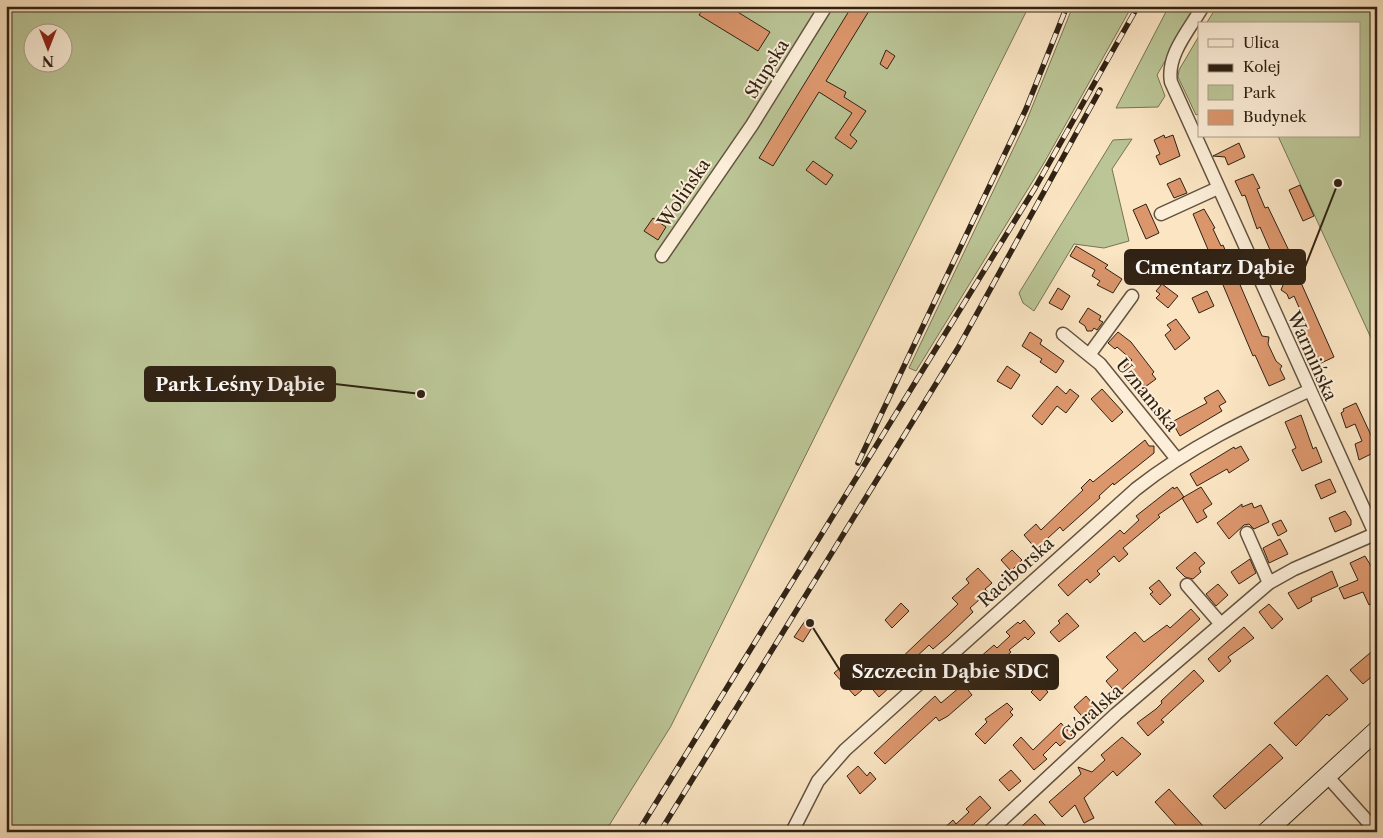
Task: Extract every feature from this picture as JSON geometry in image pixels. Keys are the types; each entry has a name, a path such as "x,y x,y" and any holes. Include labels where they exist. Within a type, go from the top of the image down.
{"street":[{"name":"Słupska","path":"735,150 826,6"},
{"name":"Warmińska","path":"1203,6 1172,61 1169,72 1171,82 1308,390 1376,536"},
{"name":"Wolińska","path":"662,256 735,150"},
{"path":"1161,214 1218,188"},
{"name":"Uznamska","path":"1090,355 1132,296"},
{"name":"Uznamska","path":"1063,334 1090,355 1116,383 1176,458"},
{"name":"Raciborska","path":"792,832 818,782 845,750 1110,511 1176,458 1308,390"},
{"path":"1247,533 1269,583"},
{"name":"Góralska","path":"988,832 1116,714 1269,583 1310,561 1376,536"},
{"path":"1187,585 1220,623"},
{"path":"1266,832 1377,730"},
{"path":"1327,776 1377,832"}],"green space":[{"path":"6,6 1029,6 671,726 605,832 6,832"},
{"path":"1073,6 1132,6 1044,163 916,371 909,368 1026,122"},
{"path":"1169,6 1197,6 1157,75 1165,96 1158,107 1116,108"},
{"path":"1217,6 1377,6 1377,351 1279,138 1360,138 1360,22 1207,22"},
{"path":"1198,38 1198,114 1196,115 1178,77 1179,70"},
{"path":"1132,139 1112,169 1129,241 1104,248 1074,244 1034,311 1023,303 1019,293 1113,140"}],"building":[{"path":"705,6 728,6 770,32 758,51 699,15"},
{"path":"852,6 872,6 826,81 846,92 844,97 866,111 850,135 857,141 851,149 835,138 852,113 819,92 773,166 759,158"},
{"path":"886,50 895,56 887,69 880,64"},
{"path":"1164,135 1165,138 1173,135 1180,156 1160,165 1156,156 1160,154 1154,140"},
{"path":"1239,143 1245,157 1228,165 1225,157 1213,156"},
{"path":"813,161 833,175 826,185 806,170"},
{"path":"1253,174 1260,188 1257,189 1265,208 1268,207 1292,257 1290,258 1334,357 1319,364 1296,314 1301,312 1294,296 1289,299 1287,294 1281,290 1283,285 1268,251 1270,250 1260,227 1257,229 1245,195 1242,196 1235,181"},
{"path":"1180,178 1187,193 1174,198 1167,184"},
{"path":"1300,185 1314,216 1303,221 1289,190"},
{"path":"1146,204 1159,233 1146,239 1133,210"},
{"path":"1204,209 1215,228 1213,229 1221,246 1223,245 1262,336 1269,337 1268,344 1276,361 1282,366 1280,369 1285,379 1269,386 1255,355 1253,356 1193,214"},
{"path":"653,218 666,227 658,240 644,231"},
{"path":"1076,246 1108,265 1105,268 1122,279 1113,293 1097,285 1100,281 1092,276 1095,270 1070,256"},
{"path":"1162,284 1178,296 1168,308 1156,298 1160,294 1156,291"},
{"path":"1058,288 1070,296 1062,310 1049,303"},
{"path":"1207,291 1214,306 1199,313 1192,298"},
{"path":"1088,308 1101,316 1099,320 1103,322 1097,330 1094,328 1092,331 1087,331 1085,326 1079,322"},
{"path":"1176,319 1190,338 1175,350 1165,335 1171,330 1167,325"},
{"path":"1030,332 1042,340 1040,344 1064,361 1056,373 1040,362 1042,359 1022,346"},
{"path":"1118,332 1131,342 1154,372 1152,374 1156,379 1145,387 1140,381 1137,384 1133,381 1124,367 1132,360 1117,347 1115,349 1108,343"},
{"path":"1007,366 1020,375 1011,389 997,381"},
{"path":"1057,386 1066,394 1070,389 1079,396 1066,413 1057,406 1042,425 1032,416"},
{"path":"1102,389 1123,412 1112,422 1091,399"},
{"path":"1218,390 1226,402 1219,406 1222,411 1180,436 1172,422 1207,403 1204,398"},
{"path":"1356,403 1377,448 1377,451 1359,460 1355,444 1362,441 1355,424 1346,428 1341,413 1344,411 1343,409"},
{"path":"1301,415 1313,449 1316,447 1322,462 1302,471 1292,450 1296,448 1285,422"},
{"path":"1145,440 1149,446 1154,446 1154,453 1114,485 1113,483 1099,496 1100,498 1063,531 1060,527 1036,549 1024,535 1036,524 1041,530 1083,490 1081,488 1090,479 1093,482"},
{"path":"1241,446 1249,460 1229,473 1227,469 1197,486 1190,474 1234,447 1235,449"},
{"path":"1330,479 1336,492 1321,499 1315,485"},
{"path":"1173,487 1174,489 1177,487 1184,497 1158,515 1160,517 1123,548 1128,554 1119,562 1114,556 1097,571 1100,574 1090,583 1087,579 1068,596 1058,585 1120,530 1124,534 1139,520 1136,516"},
{"path":"1201,487 1212,504 1203,510 1207,517 1197,523 1182,498"},
{"path":"1252,503 1254,508 1261,505 1269,522 1254,529 1249,524 1244,525 1229,539 1217,523 1242,504 1242,507"},
{"path":"1345,511 1351,520 1351,525 1335,532 1329,518"},
{"path":"1281,520 1287,531 1278,536 1272,524"},
{"path":"1280,539 1288,554 1269,563 1263,548"},
{"path":"1012,550 1022,560 1011,571 1001,560"},
{"path":"1195,552 1205,563 1199,568 1201,572 1193,579 1185,577 1176,568"},
{"path":"1365,556 1377,576 1377,602 1369,605 1363,592 1344,599 1339,588 1358,580 1350,563"},
{"path":"1250,559 1256,573 1239,584 1231,572"},
{"path":"978,568 992,583 985,589 988,592 970,608 973,612 948,636 933,649 929,645 914,659 917,663 906,673 897,662 958,604 952,598 969,583 966,579"},
{"path":"1332,571 1338,586 1311,598 1312,601 1298,609 1288,593"},
{"path":"1159,580 1171,595 1160,605 1150,594 1153,592 1149,588"},
{"path":"1218,584 1228,595 1216,606 1206,594"},
{"path":"901,603 909,611 892,628 885,620"},
{"path":"1269,604 1283,619 1272,629 1259,612"},
{"path":"1191,609 1200,619 1117,694 1106,681 1118,670 1106,657 1135,632 1144,642 1167,625 1170,628"},
{"path":"1067,613 1079,626 1059,642 1050,632"},
{"path":"807,618 815,623 803,642 794,637"},
{"path":"1024,620 1035,633 1028,640 1025,637 1009,650 1011,652 968,690 972,695 948,716 939,721 936,717 885,764 874,753 935,696 941,703 960,687 957,683 960,680 957,677 994,645 997,648 1010,636 1006,632 1018,622 1020,624"},
{"path":"1244,627 1254,638 1228,657 1231,661 1219,672 1208,659"},
{"path":"1377,647 1377,672 1363,684 1350,670"},
{"path":"849,660 870,683 855,696 834,673"},
{"path":"1194,670 1204,681 1161,720 1164,722 1148,736 1137,723 1156,709 1162,703 1161,701"},
{"path":"883,671 890,679 886,682 890,687 879,697 868,684"},
{"path":"1327,675 1348,699 1329,716 1327,714 1296,746 1274,723"},
{"path":"1040,683 1048,692 1040,701 1031,692"},
{"path":"1086,696 1099,711 1087,722 1074,707"},
{"path":"1007,703 1013,709 1010,712 1013,715 985,744 975,734 987,722 985,719"},
{"path":"1061,723 1072,735 1060,746 1056,742 1043,755 1047,759 1034,770 1013,745 1021,737 1033,750"},
{"path":"1122,737 1141,754 1117,776 1113,771 1084,798 1094,818 1084,823 1075,805 1062,817 1049,802 1081,774 1078,767 1092,772 1105,760 1101,755"},
{"path":"1270,744 1283,758 1225,809 1213,796"},
{"path":"858,766 867,776 870,772 876,779 860,794 847,776"},
{"path":"1011,770 1021,781 1009,791 999,780"},
{"path":"1169,789 1204,827 1199,832 1182,832 1155,802"},
{"path":"980,796 991,808 974,824 965,832 940,832 953,820 956,824 969,812 966,809"},
{"path":"1035,814 1051,832 1025,832 1021,827"}],"railway":[{"path":"858,463 1026,109 1067,6"},
{"path":"638,832 1035,188 1138,6"},
{"path":"660,832 958,348 1100,90"}],"place":[{"name":"Cmentarz Dąbie","path":"1338,183"},
{"name":"Park Leśny Dąbie","path":"421,394"},
{"name":"Szczecin Dąbie SDC","path":"810,623"}]}
